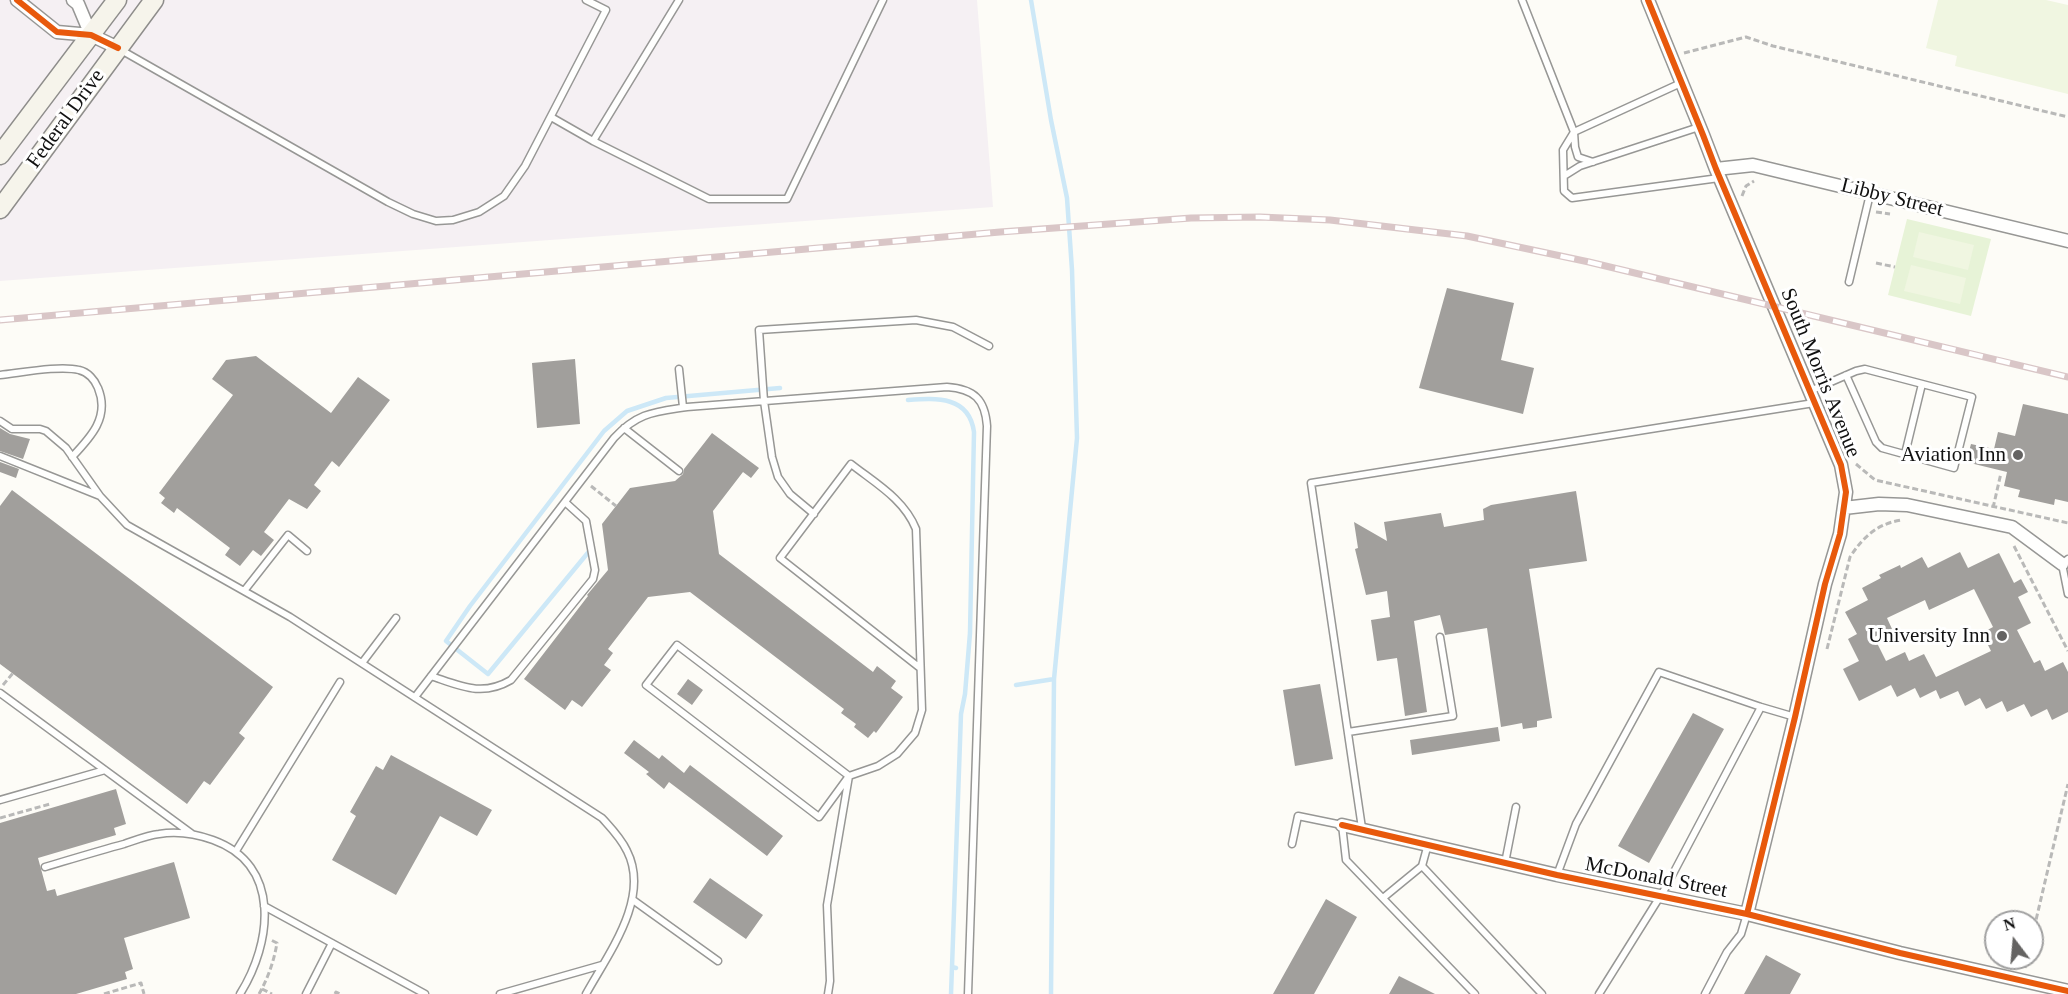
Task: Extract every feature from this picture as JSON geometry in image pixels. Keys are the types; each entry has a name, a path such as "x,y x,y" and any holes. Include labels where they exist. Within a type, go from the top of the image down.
{"main road":[{"path":"0,155 117,0"},
{"name":"Federal Drive","path":"0,209 154,0"}],"street":[{"path":"17,0 57,32 91,35 118,48"},
{"path":"72,0 78,4 91,35"},
{"name":"South Morris Avenue","path":"1648,0 1730,203 1841,465 1846,492 1840,534 1825,584 1747,914"},
{"name":"Libby Street","path":"1718,174 1729,168 1753,165 2068,241"},
{"path":"1844,508 1879,504 1907,505 2012,527 2065,562"},
{"name":"McDonald Street","path":"1342,825 1557,875 1660,897 1702,903 2068,992"}],"lane":[{"path":"118,48 388,202 413,214 436,221 453,220 479,212 504,196 525,166 606,10 586,0"},
{"path":"593,141 680,0"},
{"path":"551,117 593,141 709,199 788,199 883,0"},
{"path":"1522,0 1574,132 1578,157 1593,162"},
{"path":"1682,83 1574,132 1563,150 1564,191 1572,198 1718,174"},
{"path":"1564,176 1573,169 1700,127"},
{"path":"1849,282 1870,193"},
{"path":"814,514 790,494 778,477 772,456 764,401 759,330 916,320 953,327 989,346"},
{"path":"0,375 68,369 81,370 90,376 97,384 102,397 102,412 91,437 72,457"},
{"path":"680,369 683,407"},
{"path":"1810,391 1846,375 1865,369 1972,397 1954,468 1882,448 1876,442 1846,375"},
{"path":"1905,454 1922,384"},
{"path":"415,697 583,479 633,420 648,414 683,407 947,387 971,392 978,399 986,416 968,994"},
{"path":"1362,828 1311,483 1815,403"},
{"path":"0,421 12,429 46,431 57,439 100,496 127,525 290,617 602,818 629,853 635,884 630,914 586,994"},
{"path":"624,428 679,471"},
{"path":"0,456 100,496"},
{"path":"849,776 677,645 646,685 819,817 849,776 878,766 897,754 915,733 922,710 916,529 909,513 895,498 851,464 780,558 920,668"},
{"path":"431,676 471,688 489,690 500,687 511,680 593,579 595,570 586,521 565,502"},
{"path":"244,591 288,535 307,551"},
{"path":"2065,562 2068,594"},
{"path":"362,663 396,618"},
{"path":"1348,732 1453,716 1440,637"},
{"path":"1557,875 1576,824 1659,672 1795,717"},
{"path":"236,851 340,682"},
{"path":"0,691 192,835"},
{"path":"1599,994 1660,897 1761,707"},
{"path":"0,800 105,770"},
{"path":"828,994 830,981 827,905 849,776"},
{"path":"1506,863 1516,807"},
{"path":"1292,844 1298,816 1342,825 1346,860 1475,994"},
{"path":"45,867 158,834 192,835 221,843 236,851 250,865 259,882 264,906 264,938 258,960 240,994"},
{"path":"1383,898 1422,866 1428,844"},
{"path":"1422,866 1542,994"},
{"path":"633,900 718,961"},
{"path":"264,906 424,994"},
{"path":"1705,994 1727,952 1741,934 1747,914"},
{"path":"306,994 332,943"},
{"path":"500,994 602,965"}],"path":[{"path":"1682,54 1746,38 2068,117"},
{"path":"1729,168 1742,197"},
{"path":"1730,203 1742,197 1746,186 1753,181 1761,180"},
{"path":"1867,206 1879,213 1890,214"},
{"path":"1876,263 1895,267"},
{"path":"1854,461 1857,467 1875,480 2068,523"},
{"path":"1989,522 2001,473"},
{"path":"583,479 616,506"},
{"path":"1827,649 1847,565 1854,550 1872,530 1885,524 1906,520"},
{"path":"2013,543 2068,651"},
{"path":"0,691 12,673"},
{"path":"2038,910 2068,784"},
{"path":"0,818 50,804"},
{"path":"259,994 270,970 277,943 264,938"},
{"path":"104,994 141,983 144,994"},
{"path":"262,988 272,994"},
{"path":"335,994 336,992 340,994"}],"shaded area":[{"path":"0,0 977,0 993,207 0,281"}],"green space":[{"path":"1938,0 2046,0 2068,5 2068,94 1955,66 1957,56 1926,48"},
{"path":"1907,219 1991,239 1971,316 1888,295"},
{"path":"1919,232 1974,245 1968,270 1913,257"},
{"path":"1911,265 1966,278 1960,304 1904,291"}],"building":[{"path":"1447,288 1514,303 1501,360 1534,368 1523,414 1419,388"},
{"path":"256,356 331,413 358,377 390,400 339,467 332,461 314,485 321,491 307,509 289,499 264,532 274,540 261,556 253,550 240,566 225,555 230,548 177,508 174,513 161,503 165,498 159,493 233,395 212,379 226,360"},
{"path":"575,359 580,424 537,428 532,363"},
{"name":"Aviation Inn","path":"2023,404 2068,414 2068,502 2055,499 2054,505 2018,497 2020,490 2004,486 2007,472 1966,462 1971,444 1994,449 1998,432 2015,436"},
{"path":"0,428 10,434 30,439 23,459 0,451"},
{"path":"712,433 759,468 751,478 743,472 713,511 719,554 873,672 877,666 896,681 891,688 903,697 876,733 874,731 868,738 854,727 856,724 841,713 844,709 690,592 648,597 608,649 613,653 604,665 611,670 582,707 572,700 565,710 524,679 608,570 602,524 630,488 675,481 683,474 684,469"},
{"path":"0,462 19,469 16,478 0,472"},
{"path":"12,490 273,687 239,733 245,738 210,785 204,781 187,804 0,664 0,506"},
{"path":"1576,491 1587,561 1529,569 1552,718 1537,721 1537,727 1523,729 1522,723 1501,727 1487,628 1445,635 1440,615 1414,621 1427,712 1405,716 1397,658 1377,661 1371,620 1390,617 1387,591 1366,595 1355,549 1358,548 1354,522 1387,541 1384,522 1441,513 1444,527 1484,520 1483,509 1491,505"},
{"name":"University Inn","path":"1960,552 1968,568 1999,553 2014,583 2021,579 2028,592 2018,597 2031,623 2017,630 2034,663 2040,660 2045,671 2063,662 2068,672 2068,712 2052,720 2047,709 2031,717 2024,704 2007,712 2002,701 1986,709 1980,698 1965,706 1958,691 1940,699 1936,690 1920,698 1915,688 1897,697 1891,685 1859,701 1843,669 1859,661 1848,639 1857,634 1845,612 1868,600 1862,588 1881,578 1879,575 1900,565 1901,568 1922,557 1928,568","holes":["1974,589 1993,627 1982,633 1991,651 1936,677 1924,654 1909,661 1905,652 1886,661 1874,637 1892,629 1887,618 1925,600 1929,610"]},
{"path":"688,679 703,690 692,705 677,694"},
{"path":"1320,684 1333,759 1295,766 1283,690"},
{"path":"1693,713 1724,729 1649,863 1618,846"},
{"path":"1498,727 1500,741 1412,755 1410,740"},
{"path":"634,740 659,759 662,755 684,773 690,765 783,836 767,856 669,782 664,789 646,774 649,772 624,753"},
{"path":"391,755 492,810 477,836 440,816 396,895 332,860 356,816 350,812 376,766 383,770"},
{"path":"116,789 126,824 114,828 116,835 38,858 47,891 55,889 57,896 174,862 190,918 124,938 133,969 125,972 127,979 76,994 0,994 0,823"},
{"path":"710,878 763,915 746,939 693,902"},
{"path":"1326,899 1357,917 1314,994 1273,994"},
{"path":"1766,955 1801,974 1790,994 1744,994"},
{"path":"1399,976 1435,994 1389,994"}],"waterway":[{"path":"1031,0 1067,198 1072,270 1077,438 1054,679 1051,994"},
{"path":"591,549 488,674 446,641 470,606 604,431 627,411 666,398 780,388"},
{"path":"908,400 940,400 959,406 971,420 974,432 970,633 961,714 952,967"},
{"path":"1016,685 1054,679"},
{"path":"951,994 952,967 956,968"}],"railway":[{"path":"0,320 1000,232 1191,218 1260,217 1330,220 1467,236 1589,262 2068,377"}],"cycle path":[{"path":"17,0 57,32 91,35 118,48"},
{"path":"1648,0 1716,169 1841,465 1846,492 1840,534 1825,584 1747,914"},
{"path":"1342,825 1557,875 1747,914 1900,953 2068,991"}],"place":[{"name":"Aviation Inn","path":"2018,455"},
{"name":"University Inn","path":"2002,636"}]}
